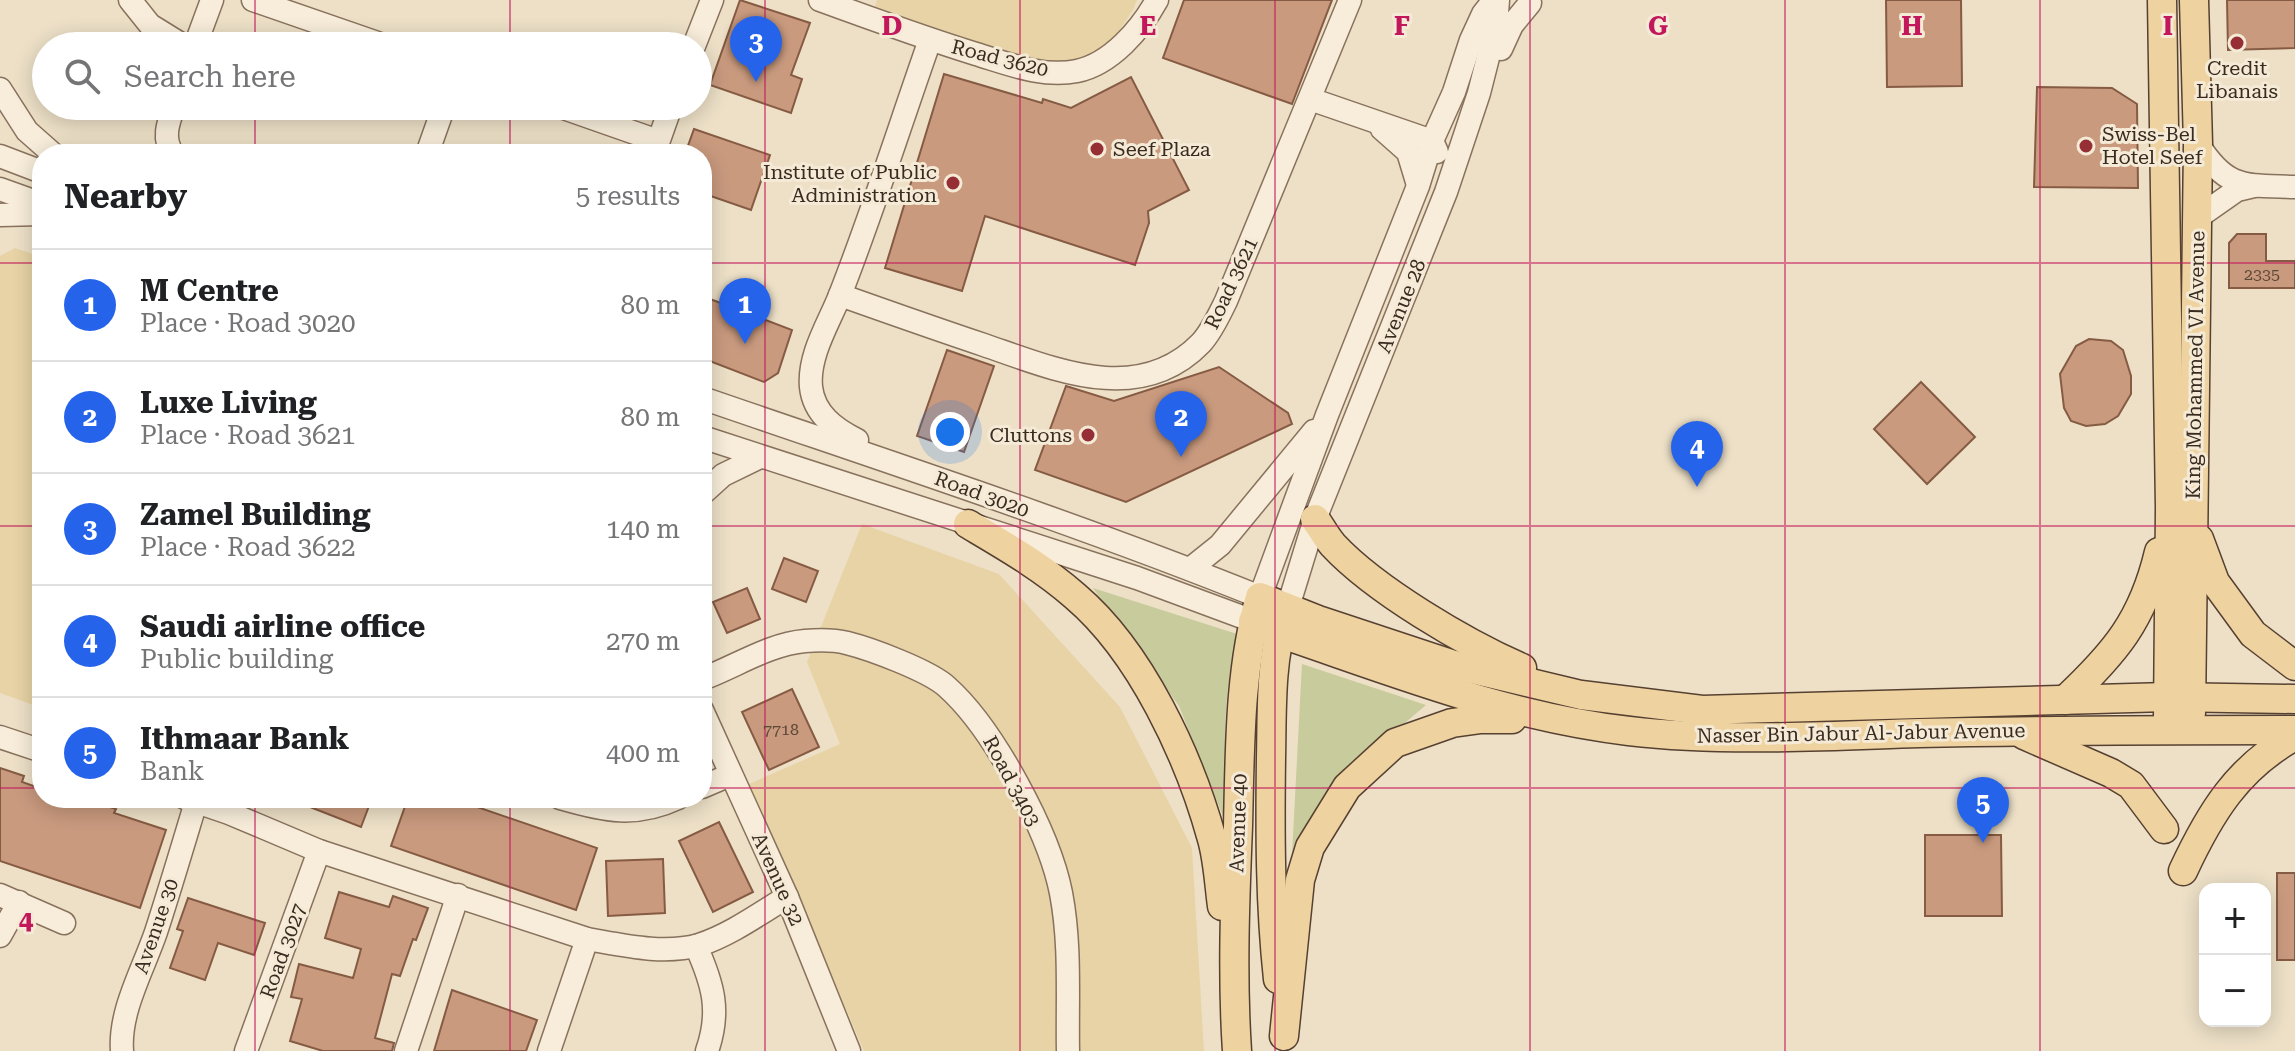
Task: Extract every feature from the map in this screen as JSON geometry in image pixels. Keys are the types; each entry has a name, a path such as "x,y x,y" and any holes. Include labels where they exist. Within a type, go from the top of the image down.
{"main road":[{"name":"King Mohammed VI Avenue","path":"2162,0 2181,515"},
{"name":"King Mohammed VI Avenue","path":"2179,730 2181,515 2197,218 2194,0"},
{"path":"2181,515 2215,582 2253,634 2295,666"},
{"path":"2065,700 2106,662 2133,623 2181,515"},
{"path":"1315,519 1332,544 1403,601 1495,656 1581,695"},
{"path":"968,524 1032,562 1077,597 1120,644 1152,695 1176,742 1213,841 1233,985"},
{"name":"Nasser Bin Jabur Al-Jabur Avenue","path":"1256,609 1466,697 1551,719 1629,731 1741,738 2016,731 2295,733"},
{"name":"Avenue 40","path":"1237,1051 1233,985 1241,744 1245,666 1256,609"},
{"name":"Nasser Bin Jabur Al-Jabur Avenue","path":"1284,620 1318,620 1451,664 1581,695 1702,710 2179,697 2295,699"},
{"name":"Avenue 40","path":"1284,620 1272,726 1270,842 1274,941 1285,1043"},
{"path":"1285,1043 1300,880 1310,847 1347,787 1395,743 1452,723 1481,719 1551,719"},
{"path":"2016,731 2131,785 2164,829"},
{"path":"2183,871 2203,828 2239,779 2269,750 2295,733"}],"street":[{"path":"130,0 150,25 161,32"},
{"path":"200,32 212,0"},
{"path":"253,0 346,32"},
{"path":"699,32 712,0"},
{"name":"Road 3620","path":"820,0 930,40 1052,74 1095,65 1124,44 1157,0"},
{"name":"Road 3621","path":"840,295 1052,369 1090,378 1112,379 1153,373 1177,360 1201,343 1215,322 1350,0"},
{"name":"Avenue 28","path":"1284,620 1315,519 1446,192 1479,93 1496,26 1496,0"},
{"name":"Avenue 28","path":"1256,609 1477,26 1496,0"},
{"path":"1479,93 1512,25 1530,3"},
{"path":"930,40 813,363 811,388 818,409 833,426 941,480"},
{"path":"0,89 27,131 42,144"},
{"path":"1310,99 1432,141 1446,192"},
{"path":"168,144 166,133 170,120"},
{"path":"431,144 439,120"},
{"path":"591,120 649,144"},
{"path":"657,144 666,120"},
{"path":"1375,123 1408,152 1418,186"},
{"path":"2198,144 2222,174 2255,185 2295,187"},
{"path":"0,156 32,168"},
{"path":"2197,218 2237,190 2255,185"},
{"path":"0,189 32,200"},
{"path":"0,215 32,214"},
{"name":"Road 3020","path":"712,401 1190,569 1256,609"},
{"path":"1190,569 1230,534 1327,415"},
{"name":"Road 3020","path":"712,440 1137,578 1256,609"},
{"path":"712,485 723,475 760,457"},
{"name":"Road 3403","path":"712,675 759,654 802,641 845,642 900,662 945,684 994,743 1047,849 1060,889 1066,929 1068,1051"},
{"name":"Avenue 32","path":"712,733 787,897 849,1051"},
{"path":"0,737 32,748"},
{"path":"712,783 730,775"},
{"name":"Avenue 30","path":"122,1051 121,1036 126,1014 156,931 188,808"},
{"path":"238,808 319,851 587,939 645,949 696,946 723,935 787,897"},
{"path":"598,808 632,812 656,808"},
{"name":"Road 3027","path":"246,1051 319,851"},
{"path":"406,1051 458,895"},
{"path":"0,936 10,899 64,923"},
{"path":"549,1051 587,939"},
{"path":"696,946 708,972 716,1010 707,1051"}],"green space":[{"path":"1093,588 1237,634 1228,685 1225,734 1230,834 1179,706"},
{"path":"1302,664 1426,705 1341,777 1292,855"}],"sand":[{"path":"877,0 1137,0 1107,49 1056,66 873,12"},
{"path":"15,248 32,254 32,704 0,693 0,256"},
{"path":"862,524 999,574 1120,707 1192,848 1204,1051 864,1051 749,784 840,744 807,662"}],"building":[{"path":"740,0 810,23 791,75 802,79 791,113 712,86"},
{"path":"1184,0 1332,0 1292,104 1163,58"},
{"path":"1886,0 1961,0 1962,86 1887,87"},
{"path":"2227,0 2295,0 2295,48 2228,50"},
{"path":"944,74 1042,103 1043,99 1071,108 1131,77 1189,190 1148,211 1149,223 1135,265 985,216 962,291 885,268"},
{"name":"Swiss-Bel Hotel Seef","path":"2037,87 2112,88 2137,104 2138,188 2034,187"},
{"path":"694,129 770,155 751,210 712,196 712,144 689,144"},
{"path":"2237,234 2266,234 2266,261 2295,261 2295,288 2229,288 2229,243"},
{"path":"712,300 792,330 778,373 764,382 712,362"},
{"path":"2089,339 2111,341 2123,350 2131,376 2131,394 2118,416 2105,424 2086,426 2071,421 2064,408 2060,374 2076,346"},
{"path":"947,350 994,366 964,452 917,436"},
{"path":"1219,367 1288,413 1292,424 1126,502 1035,470 1066,386 1114,401"},
{"path":"1921,382 1975,437 1927,484 1874,429"},
{"path":"784,558 818,571 806,602 772,589"},
{"path":"747,588 760,619 727,633 713,602"},
{"path":"792,689 819,747 769,770 742,712"},
{"path":"0,768 24,776 22,782 32,786 32,808 113,808 116,809 114,813 166,830 140,908 0,861"},
{"path":"313,808 368,808 361,827"},
{"path":"404,808 480,808 597,848 576,910 391,846"},
{"path":"719,822 753,892 713,912 679,841"},
{"path":"1925,835 2001,835 2002,916 1925,916"},
{"path":"663,859 665,913 608,916 606,861"},
{"path":"2277,873 2295,873 2295,960 2277,960"},
{"path":"339,892 389,907 393,896 428,908 400,976 392,974 375,1038 394,1043 392,1051 323,1051 290,1041 302,999 291,997 299,964 353,978 361,949 325,938"},
{"path":"188,898 265,923 254,955 218,943 205,980 170,968 183,931 177,929"},
{"path":"452,990 537,1020 526,1051 434,1051"}],"place":[{"name":"Credit Libanais","path":"2237,43"},
{"name":"Zamel Building","path":"756,82"},
{"name":"Swiss-Bel Hotel Seef","path":"2086,146"},
{"name":"Seef Plaza","path":"1097,149"},
{"name":"Institute of Public Administration","path":"953,183"},
{"name":"M Centre","path":"745,344"},
{"name":"Cluttons","path":"1088,435"},
{"name":"Luxe Living","path":"1181,457"},
{"name":"Saudi airline office","path":"1697,487"},
{"name":"Ithmaar Bank","path":"1983,843"}]}
